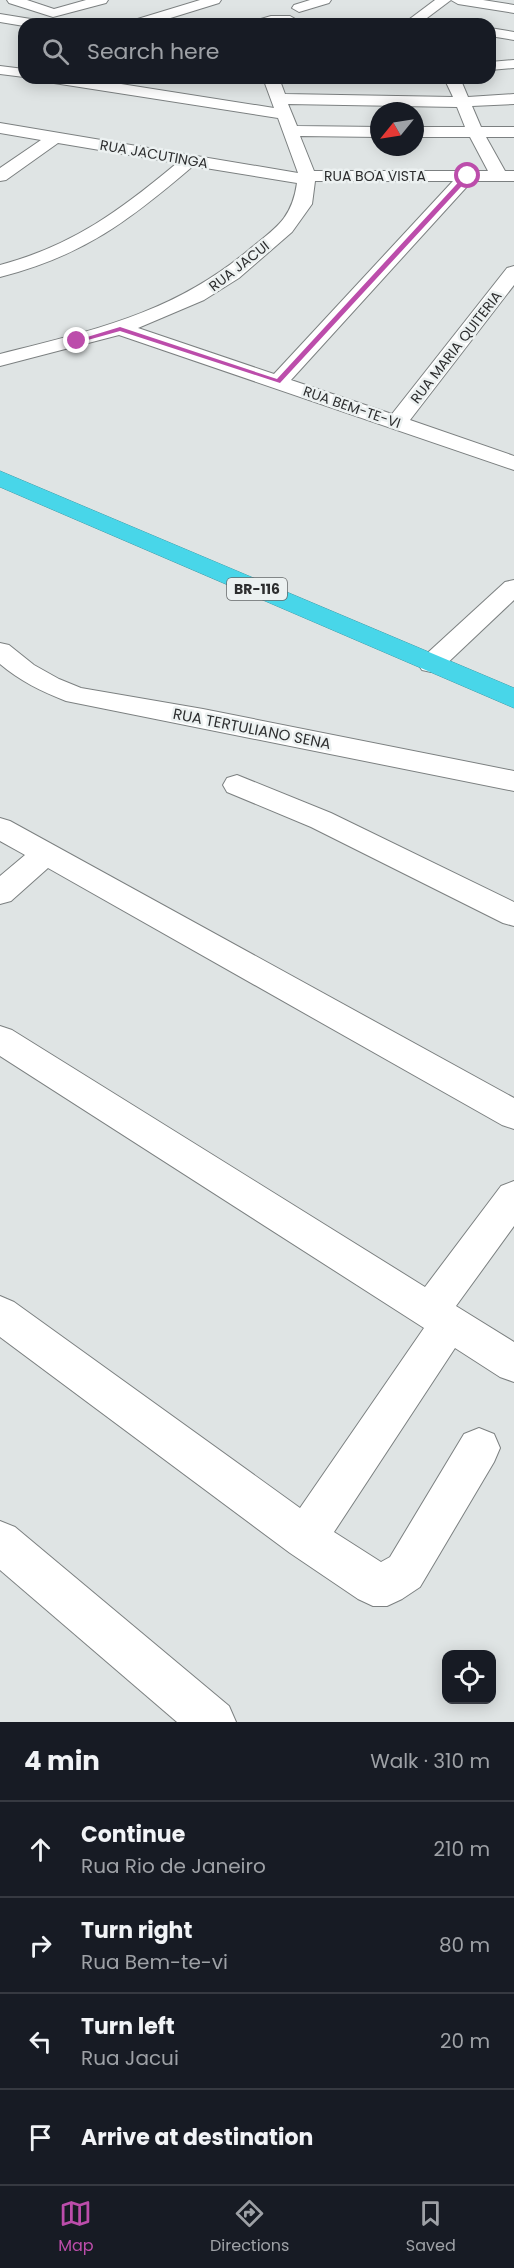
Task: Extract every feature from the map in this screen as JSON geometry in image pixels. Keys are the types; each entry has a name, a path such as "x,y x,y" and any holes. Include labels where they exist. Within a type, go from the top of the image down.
{"highway":[{"name":"BR-116","path":"0,478 514,699"},
{"path":"0,500 514,719"}],"street":[{"path":"14,0 50,12 60,12 101,0"},
{"path":"156,18 214,0"},
{"path":"290,18 295,4 324,0"},
{"path":"418,18 444,0"},
{"path":"458,0 514,9"},
{"path":"0,18 18,21"},
{"path":"496,35 514,36"},
{"path":"496,66 514,64"},
{"path":"0,70 18,73"},
{"path":"103,84 282,106 514,99"},
{"path":"273,84 307,178"},
{"path":"455,84 476,133 506,176"},
{"name":"RUA JACUTINGA","path":"0,128 307,178"},
{"path":"292,131 370,132"},
{"path":"424,132 514,132"},
{"path":"0,176 55,137"},
{"path":"0,271 56,253 94,235 125,215 189,160"},
{"path":"278,382 468,176"},
{"name":"RUA BOA VISTA","path":"307,178 506,176"},
{"name":"RUA JACUI","path":"0,360 120,329 208,291 246,264 295,218 303,204 307,178"},
{"name":"RUA MARIA QUITERIA","path":"397,423 514,272"},
{"name":"RUA BEM-TE-VI","path":"120,329 514,464"},
{"path":"431,664 514,587"},
{"name":"RUA TERTULIANO SENA","path":"0,651 25,671 50,686 75,695 203,718 514,782"},
{"path":"237,785 321,820 514,915"},
{"path":"0,828 514,1115"},
{"path":"0,893 46,854"},
{"path":"0,1040 514,1364"},
{"path":"305,1538 514,1197"},
{"path":"0,1314 305,1538 373,1584 387,1584 405,1572 479,1448"},
{"path":"0,1542 213,1722"}],"route":[{"path":"77,341 120,329 278,382 468,176"}]}
